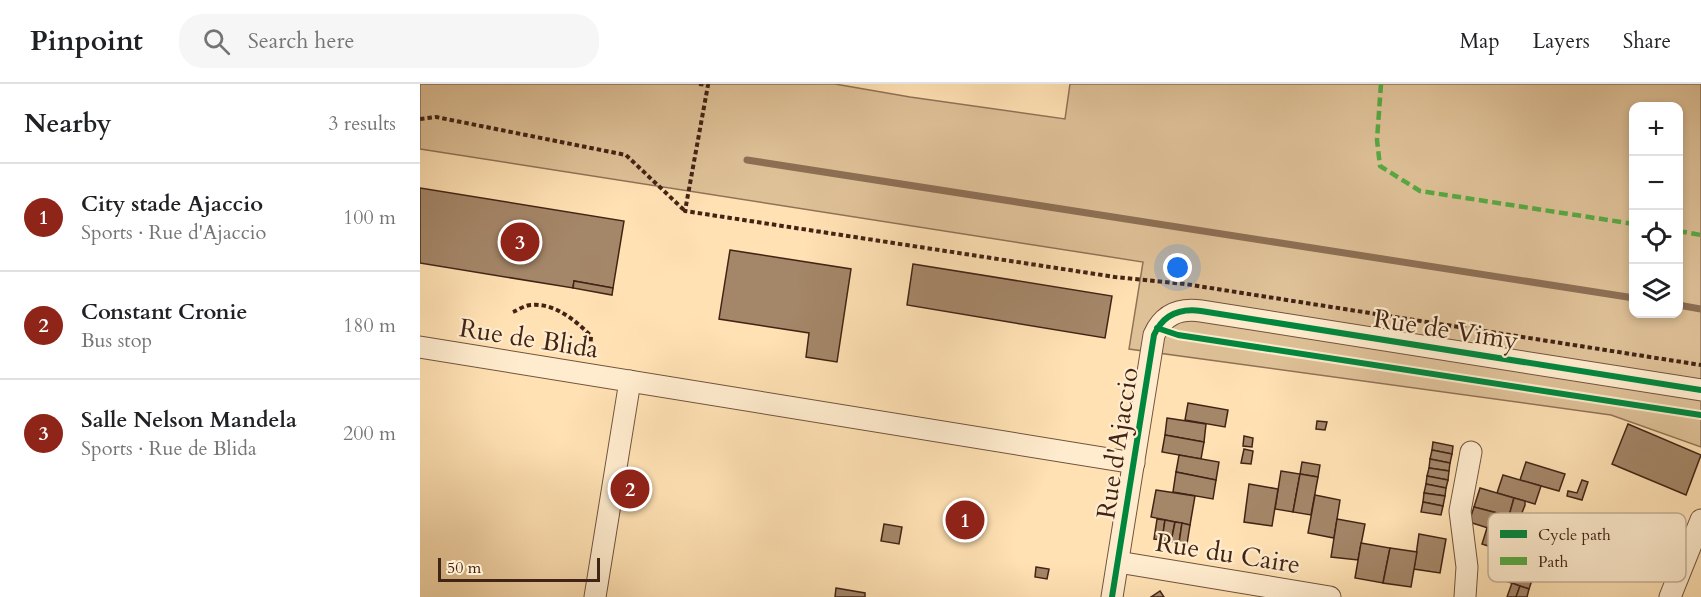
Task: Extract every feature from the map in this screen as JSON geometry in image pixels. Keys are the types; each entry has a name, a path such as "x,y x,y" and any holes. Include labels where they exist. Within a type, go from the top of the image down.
{"street":[{"name":"Rue de Vimy","path":"1184,310 1701,390"},
{"name":"Rue d'Ajaccio","path":"1112,597 1154,335 1162,321 1168,316 1184,310"},
{"name":"Rue de Blida","path":"420,347 630,381"},
{"name":"Rue d'Ajaccio","path":"630,381 1134,463"},
{"path":"596,597 630,381"},
{"path":"1465,597 1467,567 1460,511 1471,452"},
{"path":"1686,557 1701,520"},
{"name":"Rue du Caire","path":"1118,562 1330,597"},
{"path":"1670,597 1676,582"}],"path":[{"path":"685,211 708,85 699,84"},
{"path":"420,119 436,117 626,155 685,211 1115,277 1185,284 1701,364"},
{"path":"513,312 529,304 547,306 577,322 591,336 589,375"}],"shaded area":[{"path":"420,84 835,84 1065,119 1070,84 1701,84 1701,447 1611,415 1129,349 1143,262 420,149"}],"building":[{"path":"420,188 624,221 613,288 574,281 573,288 420,263"},
{"path":"730,250 851,269 837,362 806,357 809,333 719,319"},
{"path":"913,264 1112,296 1105,338 907,305"},
{"path":"574,281 613,288 612,295 573,288"},
{"path":"1188,403 1228,410 1225,427 1185,420"},
{"path":"1167,418 1206,424 1204,442 1165,435"},
{"path":"1317,421 1327,422 1325,430 1316,429"},
{"path":"1628,424 1701,455 1686,495 1612,464"},
{"path":"1165,435 1204,442 1201,459 1162,452"},
{"path":"1244,436 1253,438 1252,447 1243,446"},
{"path":"1433,442 1453,446 1452,454 1432,450"},
{"path":"1244,449 1253,451 1251,464 1241,463"},
{"path":"1432,450 1452,454 1450,463 1430,459"},
{"path":"1179,455 1219,462 1216,480 1176,472"},
{"path":"1430,459 1450,463 1449,471 1429,468"},
{"path":"1302,462 1320,465 1318,477 1300,474"},
{"path":"1526,462 1565,474 1559,491 1520,480"},
{"path":"1429,468 1449,471 1448,480 1427,476"},
{"path":"1281,471 1300,474 1293,512 1275,509"},
{"path":"1176,472 1216,480 1213,499 1173,492"},
{"path":"1300,474 1318,477 1311,515 1293,512"},
{"path":"1503,475 1541,486 1535,504 1497,493"},
{"path":"1427,476 1448,480 1446,488 1426,484"},
{"path":"1582,480 1588,482 1582,500 1567,496 1568,491 1577,493"},
{"path":"1249,484 1278,489 1272,526 1244,522"},
{"path":"1426,484 1446,488 1445,496 1424,493"},
{"path":"1480,488 1514,498 1510,513 1497,513 1474,507"},
{"path":"1156,490 1195,496 1190,525 1151,517"},
{"path":"1424,493 1445,496 1443,506 1423,502"},
{"path":"1315,495 1340,500 1334,538 1308,533"},
{"path":"1514,498 1525,501 1522,513 1510,513"},
{"path":"1423,502 1443,506 1441,515 1421,512"},
{"path":"1474,507 1497,513 1488,513 1488,528 1469,522"},
{"path":"1157,519 1165,520 1162,540 1154,539"},
{"path":"1337,519 1365,524 1358,560 1331,557"},
{"path":"1165,520 1175,522 1171,542 1162,540"},
{"path":"1175,522 1182,523 1179,543 1171,542"},
{"path":"1182,523 1190,525 1187,544 1179,543"},
{"path":"884,524 902,527 899,544 881,541"},
{"path":"1487,528 1488,528 1488,546 1482,544"},
{"path":"1419,534 1446,539 1440,573 1414,569"},
{"path":"1361,543 1390,548 1383,583 1355,578"},
{"path":"1390,548 1417,552 1411,587 1383,583"},
{"path":"1036,567 1049,569 1047,579 1035,577"},
{"path":"1509,582 1531,582 1529,589"},
{"path":"1512,583 1520,586 1516,597 1507,597"},
{"path":"1520,586 1529,589 1527,597 1516,597"},
{"path":"836,588 865,593 865,597 835,597"},
{"path":"1160,591 1164,597 1151,597"}],"waterway":[{"path":"747,160 1629,297"},
{"path":"1683,306 1701,309"}],"marked path":[{"path":"1381,84 1377,140 1380,166 1420,191 1629,223"},
{"path":"1683,232 1701,235"}],"cycle path":[{"path":"1112,597 1154,335 1162,322 1173,314 1193,310 1201,311 1701,390"},
{"path":"1157,328 1178,335 1701,415"}],"place":[{"name":"Salle Nelson Mandela","path":"520,242"},
{"name":"Constant Cronie","path":"630,489"},
{"name":"City stade Ajaccio","path":"965,520"}]}
